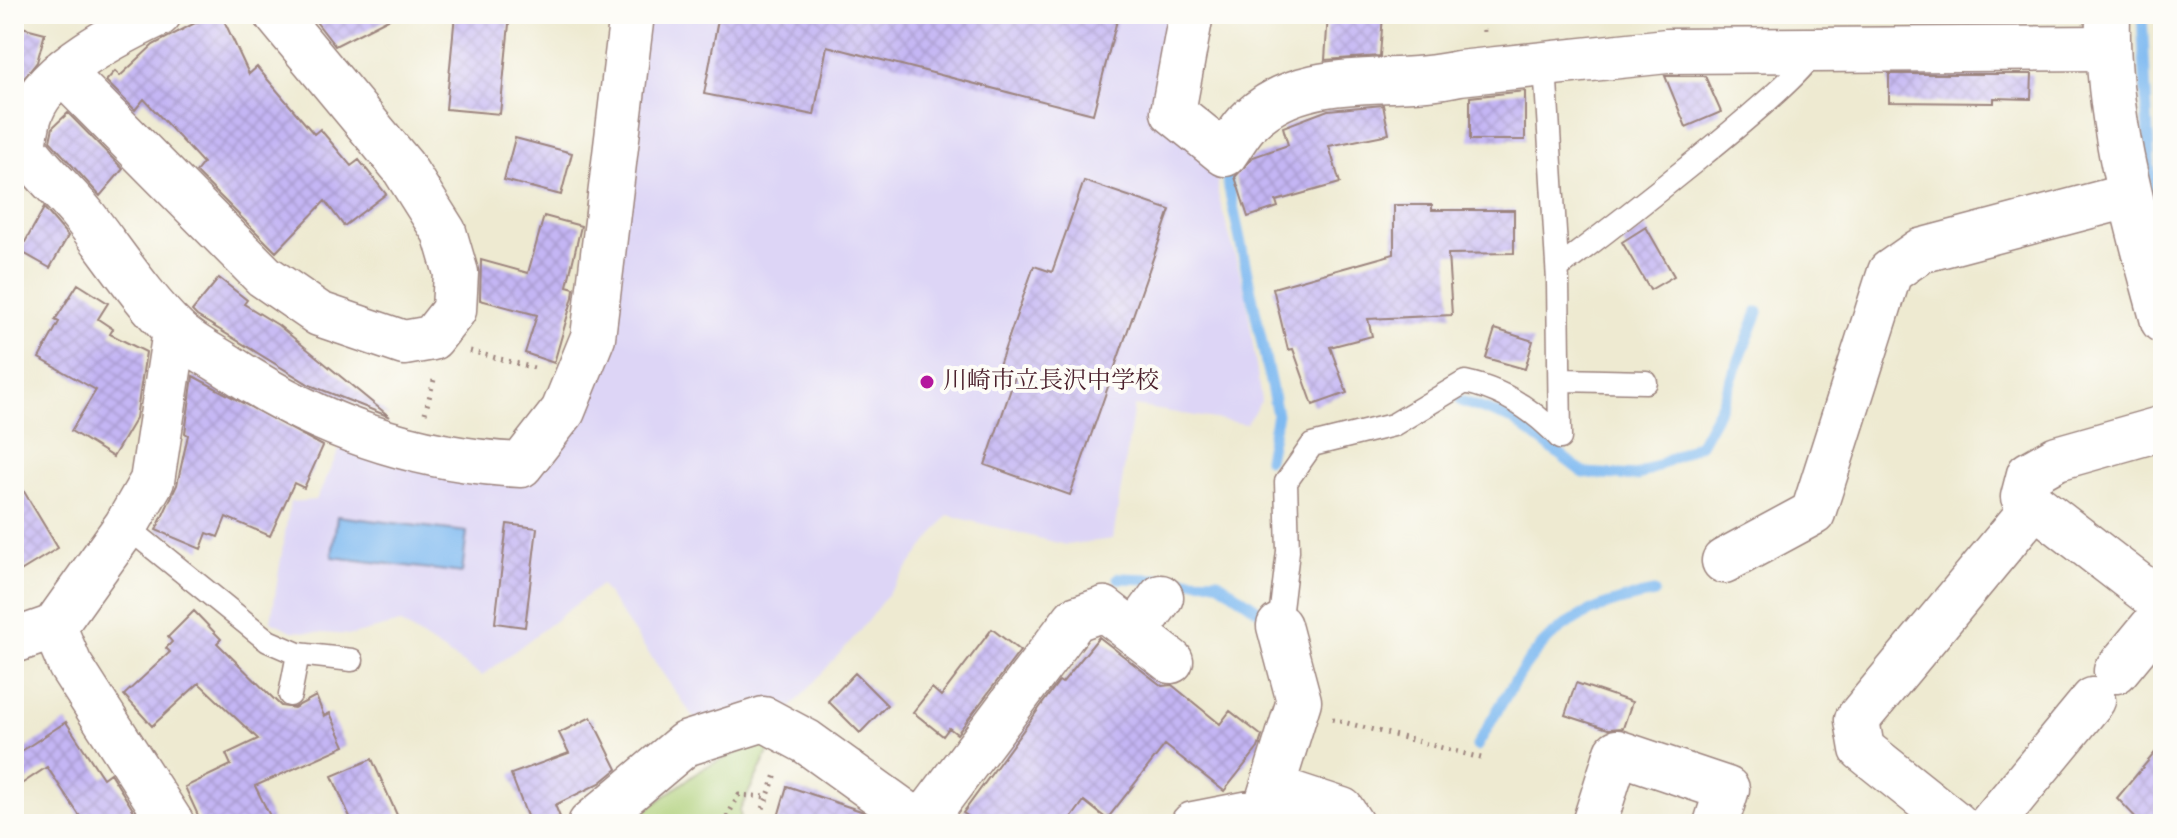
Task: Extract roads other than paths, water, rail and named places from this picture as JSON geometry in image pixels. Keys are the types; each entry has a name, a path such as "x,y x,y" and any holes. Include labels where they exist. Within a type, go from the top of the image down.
{"street":[{"path":"159,14 115,34 62,72 32,108 19,147 72,200 175,331 277,398 346,431 467,463 521,465 563,411 593,337 632,14"},
{"path":"62,72 264,276 319,314 404,343 432,338 454,310 456,273 444,232 403,167 276,14"},
{"path":"1191,14 1173,112 1225,154 1250,119 1307,86 1433,80 1459,73 1667,51 1816,48 2108,31 2128,196 2163,321"},
{"path":"1724,561 1813,513 1890,272 1920,251 2128,196"},
{"path":"172,824 70,665 34,634 126,526 152,481 175,331"},
{"path":"2030,511 2023,497 2029,474 2057,458 2163,428"},
{"path":"1956,824 1862,749 1857,720 1912,634 2035,505 2163,604"},
{"path":"1135,633 1161,597"},
{"path":"590,824 685,744 764,719 807,742 921,824 1075,619 1104,609 1171,661"},
{"path":"1991,824 2163,614"},
{"path":"1193,824 1265,810 1299,701 1279,626"},
{"path":"1594,824 1617,752 1727,789 1716,824"},
{"path":"1272,787 1342,810 1351,824"}],"lane":[{"path":"1558,268 1648,201 1786,82 1814,56 1816,48"},
{"path":"1279,626 1288,551 1286,482 1312,445 1393,425 1465,382 1491,387 1539,415 1560,438 1562,380 1558,268 1545,65"},
{"path":"1562,380 1646,382"},
{"path":"126,526 268,641 298,654 352,660"},
{"path":"290,695 298,654"}],"water":[{"path":"337,516 467,532 462,573 332,557"}],"waterway":[{"path":"2142,14 2151,197"},
{"path":"1225,169 1277,414 1268,459"},
{"path":"1461,401 1514,420 1584,473 1637,476 1700,444 1721,406 1758,312"},
{"path":"1118,578 1217,581 1272,620"},
{"path":"1477,746 1511,688 1544,644 1588,613 1617,601 1654,593"}],"place":[{"name":"川崎市立長沢中学校","path":"927,382"}]}
